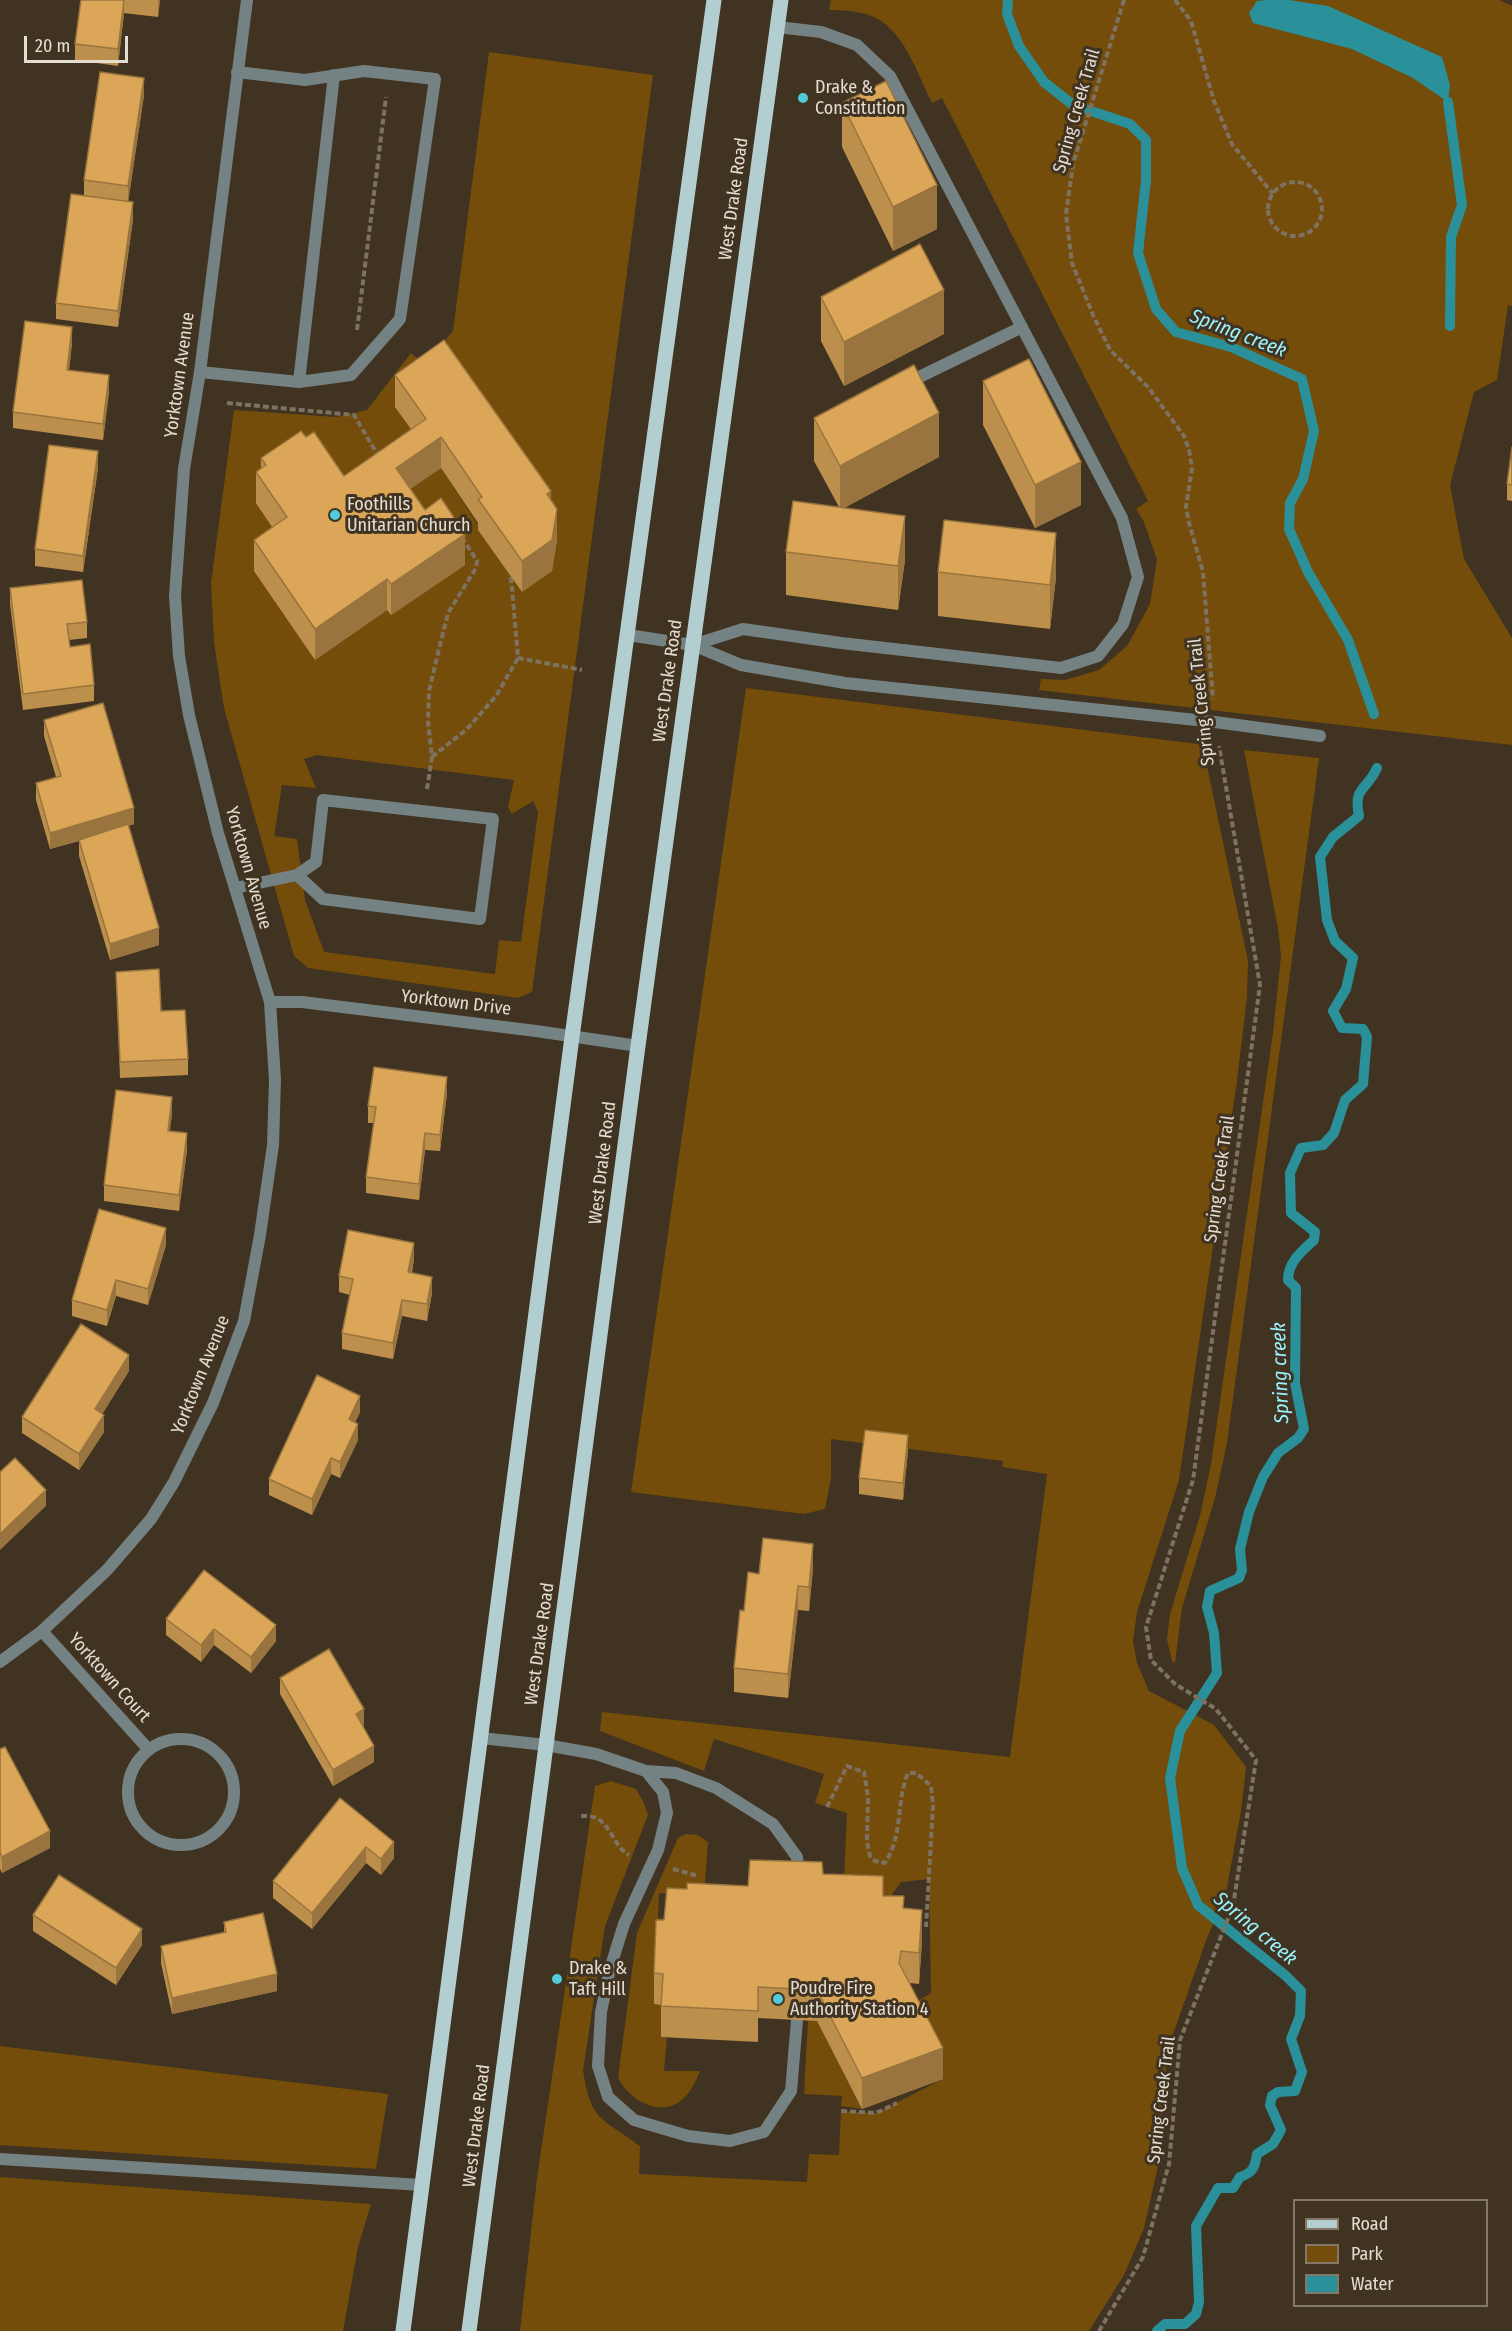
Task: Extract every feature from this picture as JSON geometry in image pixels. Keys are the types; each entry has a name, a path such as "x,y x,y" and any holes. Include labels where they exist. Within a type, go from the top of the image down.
{"main road":[{"path":"403,2331 572,1037 714,0"},
{"name":"West Drake Road","path":"469,2331 638,1046 781,0"}],"street":[{"name":"Yorktown Avenue","path":"0,1662 42,1631 108,1570 151,1519 174,1482 213,1403 244,1321 260,1235 273,1145 275,1080 270,1002 218,833 195,737 179,656 175,596 184,469 200,372 247,0"},
{"path":"693,645 743,629 841,643 1061,668 1098,656 1123,624 1138,577 1122,518 890,76 857,45 821,32 777,27"},
{"path":"200,372 299,382 351,375 399,319 435,80 364,71 305,80 237,72"},
{"path":"299,382 334,75"},
{"path":"896,388 1022,327"},
{"path":"628,635 693,645 741,665 845,683 1215,722 1320,736"},
{"path":"234,888 297,875 316,862 323,800 493,819 480,919 323,899 297,875"},
{"name":"Yorktown Drive","path":"270,1002 302,1002 638,1046"},
{"name":"Yorktown Court","path":"42,1631 149,1750"},
{"name":"Yorktown Court","path":"180,1738 189,1739 212,1748 225,1761 232,1776 235,1793 231,1810 223,1825 210,1837 193,1844 175,1845 158,1840 144,1830 133,1815 128,1797 130,1779 136,1763 149,1750 164,1742 180,1738"},
{"path":"481,1738 546,1745 596,1754 646,1771 676,1773 716,1788 773,1824 797,1857 801,1893"},
{"path":"646,1771 663,1792 667,1813 658,1850 624,1924 610,1970 601,2012 598,2066 608,2097 634,2120 688,2136 730,2141 764,2132 791,2091 797,2020"},
{"path":"0,2159 422,2185"}],"path":[{"name":"Spring Creek Trail","path":"1099,2331 1143,2257 1169,2164 1180,2040 1233,1906 1256,1760 1216,1709 1175,1684 1151,1660 1146,1627 1193,1480 1260,985 1215,722 1203,572 1188,523 1186,507 1192,468 1190,450 1184,436 1148,387 1110,350 1072,263 1066,214 1073,164 1124,0"},
{"path":"1175,0 1191,21 1214,101 1232,144 1273,194"},
{"path":"358,327 387,96"},
{"path":"1287,183 1306,184 1319,196 1322,215 1313,230 1305,234 1288,235 1274,226 1268,210 1273,194 1287,183"},
{"path":"227,403 346,412 354,415 384,465"},
{"path":"423,811 432,757 428,722 429,691 438,649 448,613 476,568 477,561 458,531"},
{"path":"432,757 467,729 496,696 518,658 511,577"},
{"path":"518,658 582,670"},
{"path":"827,1807 847,1766 864,1772 868,1797 867,1842 870,1856 875,1861 885,1863 896,1838 904,1784 908,1773 916,1773 931,1786 933,1806 926,1927"},
{"path":"581,1816 596,1818 604,1824 619,1848 627,1854"},
{"path":"668,1868 698,1876"},
{"path":"841,2111 876,2114 897,2103"}],"green space":[{"path":"831,0 1499,0 1512,6 1512,306 1508,305 1497,380 1474,392 1450,485 1464,559 1512,638 1512,745 1039,690 1041,679 1065,680 1099,670 1127,646 1150,604 1157,560 1144,522 1136,509 1148,501 942,98 932,103 903,44 886,25 865,14 829,10"},
{"path":"489,52 653,75 532,992 518,998 308,968 294,956 224,708 214,642 211,583 234,410 336,417 367,410 411,353 425,364 453,331","holes":["426,450 557,541 552,571 522,592 441,468 396,499 391,615 387,610 315,660 287,548","317,755 514,780 508,807 512,814 533,801 538,812 521,942 499,940 495,974 324,952 305,900 297,839 274,836 282,785 316,788 304,759"]},
{"path":"746,688 1198,744 1204,752 1248,961 1247,997 1237,1081 1179,1480 1137,1612 1133,1641 1137,1663 1149,1691 1214,1725 1246,1767 1241,1811 1225,1898 1207,1938 1172,2037 1166,2069 1158,2166 1144,2228 1124,2275 1089,2331 520,2331 537,2178 595,1786 611,1781 636,1789 648,1815 605,1926 583,2070 590,2100 600,2117 640,2146 639,2174 807,2182 809,2154 839,2155 841,2111 876,2113 943,2079 906,2008 931,1993 929,1879 901,1882 883,1907 844,1880 847,1813 815,1803 824,1774 714,1739 704,1771 600,1731 602,1712 1010,1757 1047,1474 1002,1467 1003,1461 831,1439 831,1478 825,1509 804,1514 631,1492"},
{"path":"1244,750 1319,758 1227,1443 1215,1498 1182,1608 1175,1663 1172,1661 1167,1640 1170,1614 1200,1516 1211,1464 1273,1033 1281,956 1278,929"},
{"path":"686,1834 698,1835 708,1842 704,1896 659,1893 658,1918 667,1919 654,2004 663,2005 661,2037 667,2038 664,2071 700,2071 693,2086 679,2103 657,2107 634,2097 618,2078 637,1933 678,1838"},
{"path":"808,2020 817,2021 862,2109 841,2106 842,2096 804,2094"},
{"path":"0,2046 388,2094 376,2169 0,2145"},
{"path":"0,2177 371,2204 358,2247 343,2331 0,2331"}],"water":[{"path":"1289,0 1328,6 1442,57 1450,85 1448,102 1413,78 1352,49 1253,23 1249,13 1257,1"}],"building":[{"path":"81,0 124,0 118,49 75,44"},
{"path":"100,72 144,78 128,186 84,180"},
{"path":"886,81 937,185 893,207 842,103"},
{"path":"71,194 133,202 118,311 56,303"},
{"path":"920,244 944,290 844,342 821,297"},
{"path":"25,321 72,327 67,370 109,375 103,424 13,412"},
{"name":"Foothills Unitarian Church","path":"444,340 551,491 547,494 557,509 552,540 522,561 478,499 482,497 441,437 396,468 425,510 441,498 465,534 391,584 387,579 315,629 254,540 287,517 256,472 266,465 261,458 301,431 306,437 314,432 344,476 426,419 395,375"},
{"path":"1029,359 1081,462 1035,485 983,381"},
{"path":"914,365 939,413 840,466 814,418"},
{"path":"49,445 98,451 83,556 35,549"},
{"path":"1512,447 1512,485 1507,484"},
{"path":"793,501 905,516 898,566 786,552"},
{"path":"944,520 1056,533 1050,585 938,572"},
{"path":"82,580 87,622 67,624 70,647 90,644 94,685 23,694 10,588"},
{"path":"103,703 134,808 50,833 36,783 61,776 44,720"},
{"path":"128,824 159,928 110,944 79,840"},
{"path":"159,969 161,1011 185,1010 188,1059 120,1062 116,972"},
{"path":"374,1067 447,1077 440,1135 425,1133 419,1184 366,1177 376,1107 368,1106"},
{"path":"116,1090 172,1097 168,1131 187,1133 179,1195 104,1185"},
{"path":"99,1209 166,1228 148,1289 116,1280 107,1310 72,1300"},
{"path":"348,1230 414,1243 408,1272 432,1277 427,1304 402,1300 393,1343 342,1333 353,1279 339,1276"},
{"path":"81,1324 129,1355 95,1409 104,1415 79,1454 22,1417"},
{"path":"317,1375 360,1396 349,1419 358,1424 340,1462 331,1458 312,1499 269,1479"},
{"path":"865,1430 908,1435 903,1483 859,1478"},
{"path":"15,1458 46,1490 0,1534 0,1472"},
{"path":"763,1538 813,1544 809,1587 798,1586 788,1674 734,1668 740,1610 744,1611 748,1572 759,1574"},
{"path":"204,1570 276,1625 251,1657 214,1629 201,1645 166,1619"},
{"path":"329,1649 364,1709 356,1714 374,1746 333,1770 280,1678"},
{"path":"5,1747 50,1831 2,1857 0,1852 0,1749"},
{"path":"340,1798 394,1842 381,1859 366,1847 312,1913 273,1881"},
{"name":"Poudre Fire Authority Station 4","path":"750,1860 822,1862 823,1874 883,1876 883,1896 904,1896 903,1908 922,1910 919,1953 901,1951 899,1963 943,2048 862,2078 817,1990 758,1987 758,2011 661,2006 663,1974 654,1973 656,1920 664,1920 667,1888 687,1889 687,1883 748,1886"},
{"path":"59,1875 142,1929 116,1968 33,1915"},
{"path":"263,1913 277,1974 172,1998 161,1946 226,1932 224,1922"}],"waterway":[{"name":"Spring creek","path":"1008,0 1007,14 1019,46 1044,82 1073,105 1130,124 1146,140 1146,180 1138,253 1156,309 1176,332 1231,347 1302,379 1314,431 1303,479 1290,503 1289,529 1308,572 1348,640 1374,714"},
{"path":"1448,102 1462,205 1451,237 1450,326"},
{"name":"Spring creek","path":"1157,2331 1165,2324 1185,2324 1196,2314 1199,2302 1196,2226 1218,2188 1233,2188 1240,2177 1253,2169 1257,2154 1273,2144 1281,2130 1270,2105 1272,2096 1278,2092 1295,2091 1302,2072 1291,2039 1300,2016 1301,1991 1286,1976 1198,1905 1182,1868 1170,1778 1180,1731 1217,1673 1214,1633 1207,1607 1210,1591 1239,1578 1242,1570 1240,1549 1249,1512 1263,1477 1278,1453 1298,1438 1304,1429 1295,1383 1296,1288 1288,1280 1293,1262 1314,1240 1315,1232 1291,1213 1290,1173 1301,1148 1323,1145 1334,1133 1345,1100 1363,1084 1367,1037 1363,1029 1342,1028 1333,1011 1346,989 1353,958 1335,941 1327,920 1320,857 1333,837 1359,816 1359,794 1377,768"}],"place":[{"name":"Drake & Constitution","path":"803,98"},
{"name":"Foothills Unitarian Church","path":"335,515"},
{"name":"Drake & Taft Hill","path":"557,1979"},
{"name":"Poudre Fire Authority Station 4","path":"778,1999"}]}
